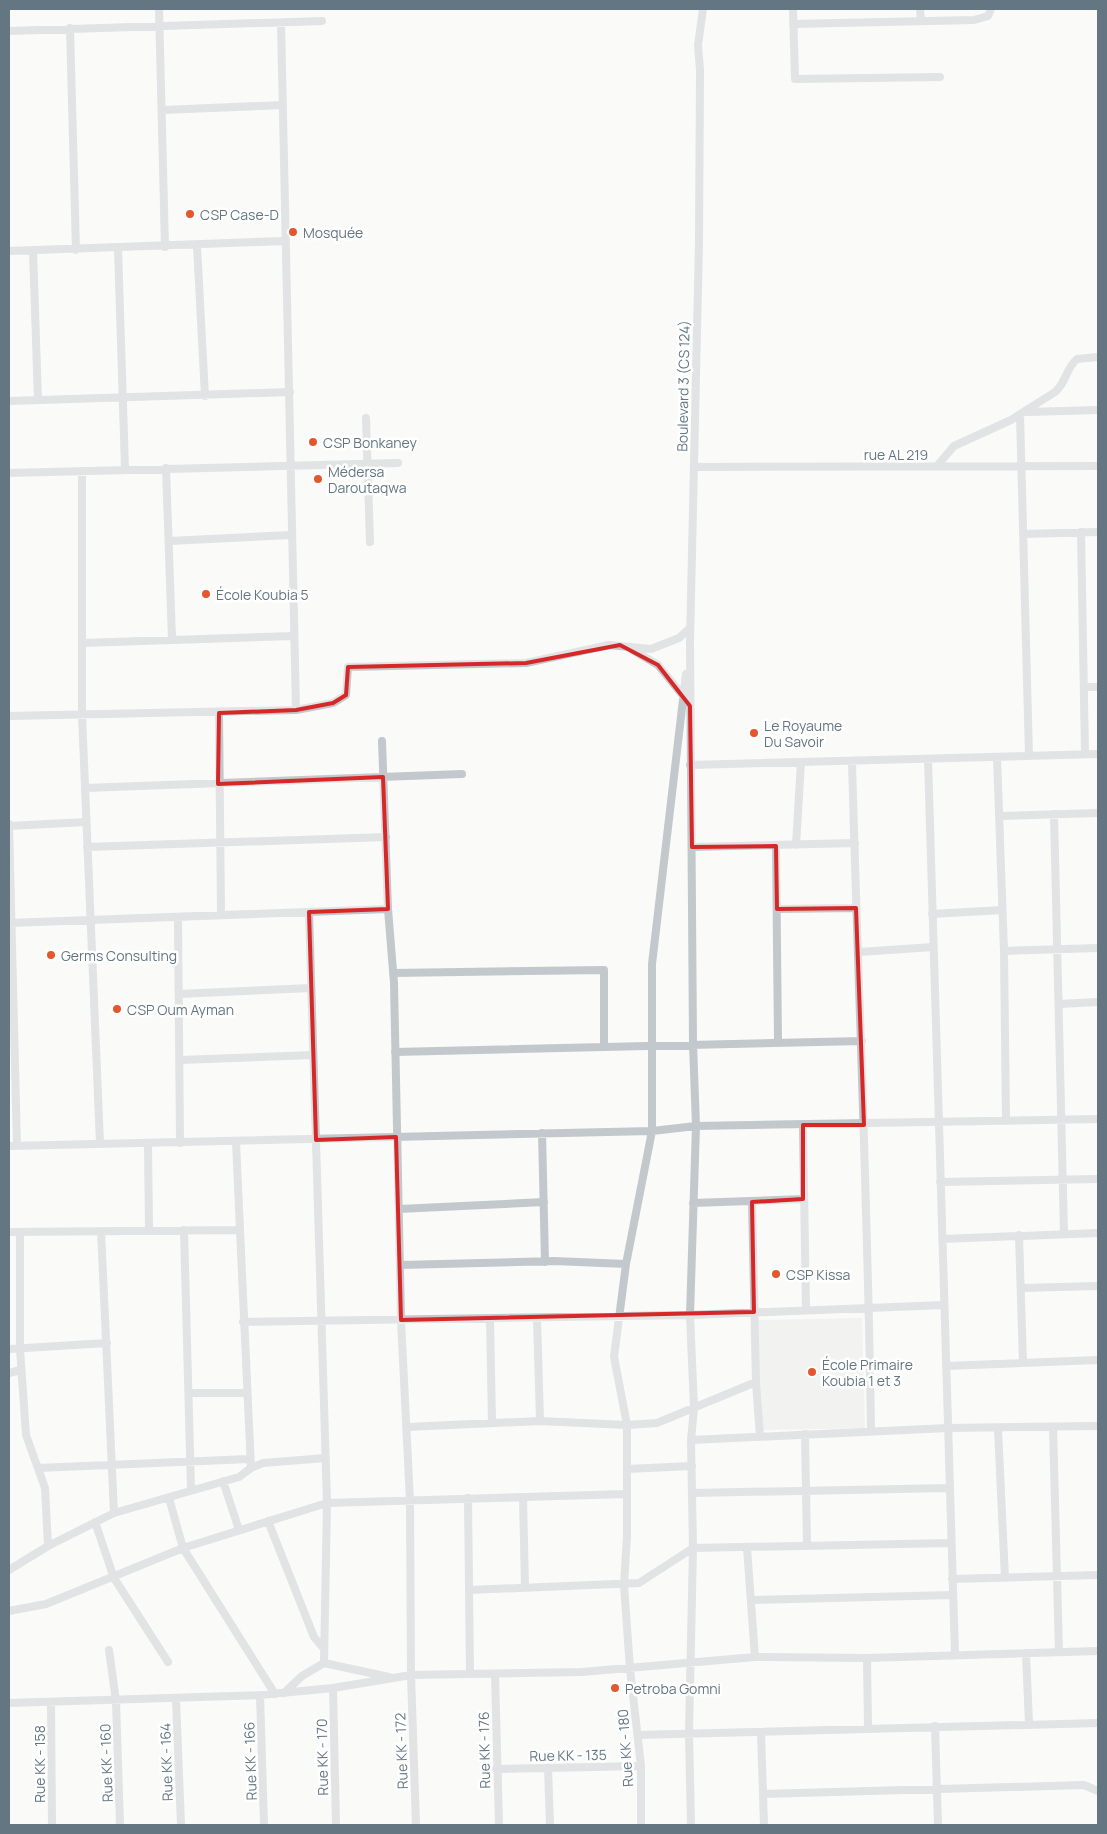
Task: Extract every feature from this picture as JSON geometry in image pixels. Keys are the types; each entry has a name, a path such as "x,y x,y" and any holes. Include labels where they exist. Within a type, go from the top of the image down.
{"street":[{"path":"159,9 166,247"},
{"name":"Boulevard 3 (CS 124)","path":"691,1825 689,1733 693,1548 691,1440 694,1408 690,1315 696,1126 693,1044 690,628 699,232 700,70 698,45 703,9"},
{"path":"793,9 795,79 940,77"},
{"path":"920,9 921,21"},
{"path":"793,24 981,20 988,16 992,9"},
{"path":"9,30 322,21"},
{"path":"281,23 296,710"},
{"path":"70,28 76,250"},
{"path":"163,110 283,105"},
{"path":"9,251 197,246 286,241"},
{"path":"197,246 205,396"},
{"path":"118,248 125,469"},
{"path":"33,250 38,400"},
{"path":"937,466 954,446 1022,413 1060,388 1071,366 1077,359 1098,357"},
{"path":"9,401 290,392"},
{"path":"1022,413 1098,410"},
{"path":"1022,413 1021,466 1029,756"},
{"path":"366,418 370,542"},
{"path":"9,473 398,463"},
{"name":"rue AL 219","path":"694,467 1098,466"},
{"path":"166,468 172,639"},
{"path":"82,471 82,714 100,1143"},
{"path":"1081,532 1085,754"},
{"path":"1023,534 1098,532"},
{"path":"169,541 292,535"},
{"path":"9,716 296,710 333,703 346,695 348,668 526,663 609,645 651,648 665,645 690,628"},
{"path":"82,643 293,636"},
{"name":"Rue KK - 180","path":"642,1825 642,1766 630,1669 624,1585 628,1536 626,1494 627,1425 614,1357 626,1264 652,1131 652,964 690,642"},
{"path":"627,647 658,665 690,706"},
{"path":"1085,687 1098,687"},
{"path":"218,713 221,915"},
{"name":"Rue KK - 172","path":"382,741 388,909 394,973 394,1052 401,1320 410,1501 411,1676 416,1825"},
{"path":"690,765 1098,754"},
{"path":"997,757 1004,951 1006,1122"},
{"path":"928,759 954,1655"},
{"path":"852,761 870,1308 871,1431"},
{"path":"796,845 800,762"},
{"path":"85,788 462,774"},
{"path":"1000,816 1098,813"},
{"path":"1054,814 1064,1234"},
{"path":"17,1146 9,826 86,822"},
{"path":"88,847 386,837"},
{"path":"692,847 855,843"},
{"path":"776,846 778,1042"},
{"path":"777,909 856,908"},
{"path":"10,923 388,909"},
{"path":"932,914 1002,910"},
{"path":"309,912 327,1503 324,1663"},
{"path":"178,917 180,1143"},
{"path":"859,952 933,947"},
{"path":"1004,951 1098,948"},
{"path":"394,973 604,970 604,1046"},
{"path":"179,994 311,988"},
{"path":"1059,1004 1098,1002"},
{"path":"394,1052 862,1040"},
{"path":"180,1060 313,1055"},
{"path":"9,1146 652,1131 696,1126 1098,1119"},
{"path":"803,1125 806,1310"},
{"path":"542,1133 545,1262"},
{"path":"236,1142 249,1459 251,1468"},
{"path":"148,1144 149,1229"},
{"path":"940,1182 1098,1179"},
{"path":"693,1203 803,1199"},
{"path":"399,1209 544,1202"},
{"path":"752,1202 756,1382 760,1436"},
{"path":"9,1232 149,1229 240,1230"},
{"path":"184,1230 191,1490"},
{"path":"101,1231 114,1513"},
{"path":"20,1232 20,1349 26,1435 45,1488 48,1546"},
{"path":"942,1239 1098,1233"},
{"path":"1019,1236 1023,1363"},
{"path":"401,1264 545,1262 626,1264"},
{"path":"1021,1288 1098,1286"},
{"path":"243,1322 690,1315 944,1305"},
{"path":"537,1318 540,1421"},
{"path":"490,1319 492,1423"},
{"path":"9,1349 107,1343"},
{"path":"946,1366 1098,1360"},
{"path":"9,1373 21,1370"},
{"path":"407,1427 540,1421 627,1425 656,1423 756,1382"},
{"path":"189,1393 246,1393"},
{"path":"691,1440 948,1428 1098,1426"},
{"path":"1053,1427 1059,1652"},
{"path":"998,1428 1004,1578"},
{"path":"805,1434 807,1546"},
{"path":"9,1570 48,1546 114,1513 239,1477 251,1468 263,1463 281,1460 326,1458"},
{"path":"38,1468 249,1459"},
{"path":"627,1469 692,1466"},
{"path":"223,1481 239,1530"},
{"path":"692,1492 949,1488"},
{"path":"9,1611 46,1604 114,1578 183,1548 327,1503 626,1494"},
{"path":"523,1497 525,1587"},
{"path":"169,1498 183,1548 275,1694"},
{"path":"468,1498 470,1674"},
{"path":"95,1522 114,1578 168,1662"},
{"path":"268,1522 314,1637 324,1649"},
{"path":"469,1590 624,1585 647,1579 693,1548 951,1543"},
{"path":"747,1548 755,1658"},
{"path":"952,1579 1098,1575"},
{"path":"751,1600 953,1595"},
{"name":"Rue KK - 160","path":"109,1650 116,1701 120,1825"},
{"path":"9,1703 260,1695 333,1688 411,1676 630,1669 755,1658 868,1658 1098,1651"},
{"path":"1026,1653 1029,1724"},
{"path":"868,1658 868,1727"},
{"path":"284,1693 302,1676 324,1663 393,1678"},
{"name":"Rue KK - 176","path":"495,1674 496,1769 499,1825"},
{"name":"Rue KK - 170","path":"333,1688 336,1825"},
{"name":"Rue KK - 166","path":"260,1695 264,1825"},
{"name":"Rue KK - 164","path":"176,1699 181,1825"},
{"name":"Rue KK - 158","path":"51,1702 52,1825"},
{"path":"638,1734 1098,1723"},
{"path":"935,1726 938,1825"},
{"path":"761,1732 764,1825"},
{"name":"Rue KK - 135","path":"496,1769 642,1766"},
{"path":"548,1768 550,1825"},
{"path":"763,1794 937,1791 1084,1785 1098,1791"}],"highlighted area":[{"path":"620,645 658,665 690,706 692,847 776,846 777,909 856,908 864,1125 803,1125 803,1199 752,1202 754,1312 401,1320 396,1137 316,1140 309,912 388,909 383,777 218,784 219,713 296,710 333,703 346,695 348,667 526,663"}],"shaded area":[{"path":"862,1318 865,1428 761,1430 758,1320"}],"place":[{"name":"CSP Case-D","path":"190,214"},
{"name":"Mosquée","path":"293,232"},
{"name":"CSP Bonkaney","path":"313,442"},
{"name":"Médersa Daroutaqwa","path":"318,479"},
{"name":"École Koubia 5","path":"206,594"},
{"name":"Le Royaume Du Savoir","path":"754,733"},
{"name":"Germs Consulting","path":"51,955"},
{"name":"CSP Oum Ayman","path":"117,1009"},
{"name":"CSP Kissa","path":"776,1274"},
{"name":"École Primaire Koubia 1 et 3","path":"812,1372"},
{"name":"Petroba Gomni","path":"615,1688"}]}
